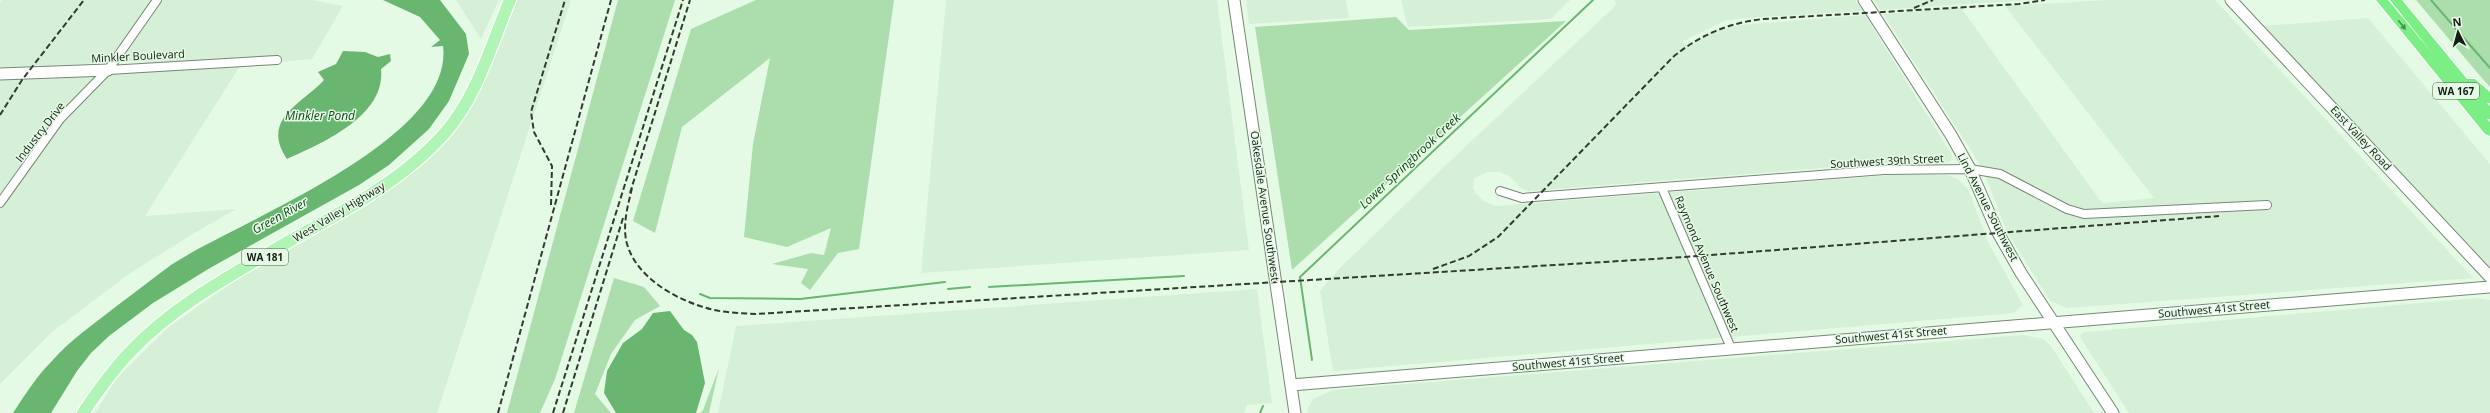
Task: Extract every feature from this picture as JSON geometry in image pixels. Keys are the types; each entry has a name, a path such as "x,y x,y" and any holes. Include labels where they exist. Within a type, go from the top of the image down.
{"highway":[{"name":"WA 167","path":"2382,0 2490,131"},
{"path":"2396,0 2490,115"},
{"name":"WA 167","path":"2402,0 2490,108"},
{"path":"2423,51 2432,69 2490,141"},
{"path":"2468,80 2490,99"}],"main road":[{"name":"West Valley Highway","path":"83,413 104,382 126,356 170,318 227,279 370,196 427,151 445,134 461,112 510,0"},
{"name":"Oakesdale Avenue Southwest","path":"1234,0 1295,413"},
{"name":"Lind Avenue Southwest","path":"1864,0 1951,135 1970,169 2004,244 2113,413"},
{"name":"East Valley Road","path":"2231,0 2490,277"},
{"name":"Minkler Boulevard","path":"0,74 108,70"},
{"name":"Southwest 41st Street","path":"1291,385 2490,287"}],"street":[{"name":"Industry Drive","path":"0,203 60,119 108,70 157,0"},
{"name":"Minkler Boulevard","path":"108,70 277,60"},
{"name":"Southwest 39th Street","path":"1500,191 1522,198 1884,170 1970,169 2000,174 2067,209 2084,214 2267,205"},
{"name":"Raymond Avenue Southwest","path":"1662,188 1731,348"}],"shaded area":[{"path":"2,0 312,0 343,6 312,59 240,66 145,216 236,209 129,274 52,332 0,384 0,79 215,60 158,63 128,61 0,69 0,3"},
{"path":"455,0 499,0 481,39 458,3"},
{"path":"517,0 571,0 437,413 95,413 117,378 169,327 233,282 364,204 460,123 471,107"},
{"path":"618,0 675,0 555,379 540,413 507,413"},
{"path":"756,0 894,0 859,249 838,253 810,290 801,283 808,269 772,264 811,253 824,255 831,228 787,247 744,237 753,144 770,58 682,127 655,233 633,221 691,29"},
{"path":"946,0 1217,0 1249,250 921,273"},
{"path":"1246,0 1346,0 1349,18 1249,24"},
{"path":"1401,0 1570,0 1551,19 1408,27"},
{"path":"1614,0 1855,0 1863,11 1743,18 1724,21 1682,42 1689,46 1712,32 1739,25 1865,15 1952,155 1951,161 1943,164 1888,163 1528,191 1522,189 1509,176 1500,172 1488,172 1474,178 1473,189 1483,201 1496,206 1892,175 1948,175 1958,179 1968,189 1988,242 2023,305 2013,313 1333,371 1320,291 1338,270 1448,163 1611,10 1616,4"},
{"path":"1874,0 2029,0 1880,10"},
{"path":"2110,0 2215,0 2473,278 2067,308 2050,301 2007,232 1985,175 1974,155 1883,14 1961,8 2102,203 2154,198 2005,6"},
{"path":"2416,0 2490,0 2490,87 2481,77"},
{"path":"1396,17 1409,30 1566,21 1292,270 1255,27"},
{"path":"2368,18 2490,164 2490,267 2262,26"},
{"path":"614,278 644,287 660,306 635,320 611,354 595,394 611,413 574,413"},
{"path":"1257,289 1272,403 1247,405 1244,413 718,413 736,326"},
{"path":"2478,298 2490,300 2490,413 2129,413 2080,337 2082,333 2087,332"},
{"path":"2023,335 2043,339 2051,346 2094,413 1308,413 1307,410 1313,399 1332,390"},
{"path":"719,368 709,413 700,413 703,410"}],"water":[{"name":"Green River","path":"383,0 440,0 466,34 469,54 449,101 429,129 389,165 359,185 210,268 153,303 109,336 91,353 77,371 51,413 13,413 40,374 66,346 164,270 202,247 289,202 336,175 379,146 415,114 437,81 443,46 431,47 440,40 420,17"},
{"name":"Minkler Pond","path":"343,51 365,52 378,57 390,54 391,61 381,69 380,86 373,101 363,114 349,126 317,145 287,159 280,145 278,133 281,123 296,105 324,80 318,72 336,64"},
{"path":"670,311 684,330 692,335 697,342 705,383 696,413 616,413 604,393 607,371 623,343 642,329 653,313"}],"waterway":[{"name":"Lower Springbrook Creek","path":"1312,360 1300,277 1593,0"},
{"path":"2431,0 2490,68"},
{"path":"989,287 1184,276"},
{"path":"700,294 710,298 800,299 945,282"},
{"path":"948,289 970,287"},
{"name":"Lower Springbrook Creek","path":"1260,413 1263,406"}],"railway":[{"path":"0,115 22,80 84,0"},
{"path":"551,205 552,166 534,132 531,112 565,0"},
{"path":"498,413 611,0"},
{"path":"553,413 683,0"},
{"path":"630,193 690,0"},
{"path":"1914,8 1933,0"},
{"path":"1433,269 1469,256 1498,237 1673,57 1694,42 1715,31 1726,27 1763,19 2019,4 2045,0"},
{"path":"632,188 626,220 626,240 631,253 647,276 671,293 697,305 733,313 756,314 1685,257 2219,216"},
{"path":"563,413 623,218"}]}
